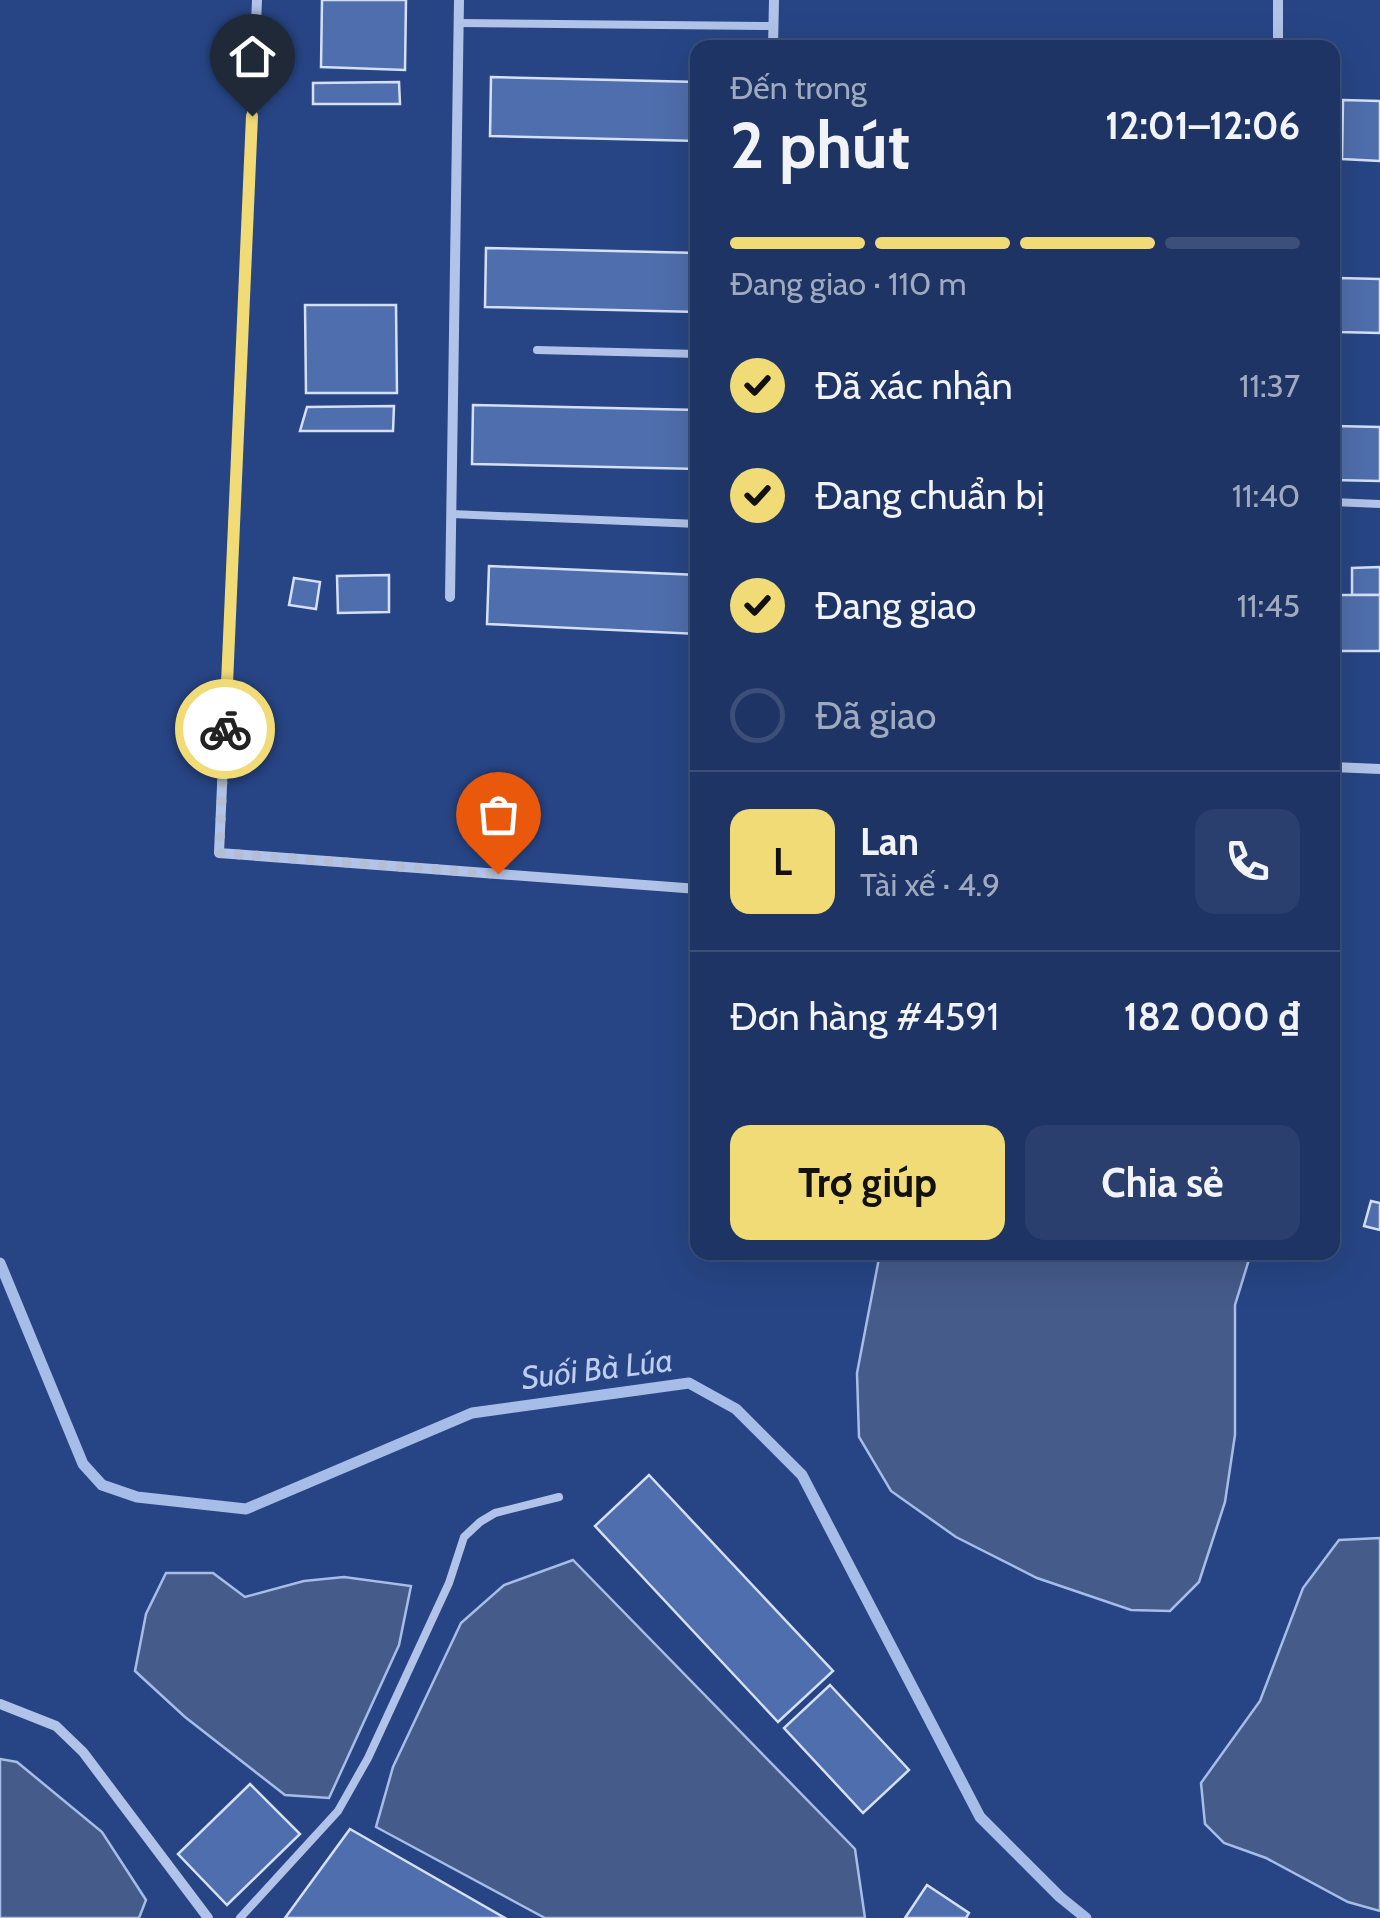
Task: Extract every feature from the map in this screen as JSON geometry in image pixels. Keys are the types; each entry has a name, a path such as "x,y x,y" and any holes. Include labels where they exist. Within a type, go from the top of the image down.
{"street":[{"path":"257,0 219,853 690,889"},
{"path":"450,597 459,0"},
{"path":"773,40 774,0"},
{"path":"1278,0 1278,40"},
{"path":"1340,767 1380,769"},
{"path":"0,1704 56,1726 83,1752 208,1918"}],"lane":[{"path":"459,22 773,26"},
{"path":"537,350 690,354"},
{"path":"1340,502 1380,504"},
{"path":"451,514 690,524"},
{"path":"240,1918 338,1811 368,1758 441,1601 464,1538 496,1513 559,1498"}],"water":[{"path":"879,1260 1249,1260 1235,1305 1235,1435 1225,1502 1199,1582 1170,1611 1131,1610 1037,1578 956,1537 891,1491 859,1437 857,1373"},
{"path":"1380,1538 1380,1911 1348,1902 1266,1858 1224,1843 1205,1824 1201,1783 1260,1701 1303,1588 1339,1540"},
{"path":"573,1560 855,1849 865,1918 545,1918 376,1827 393,1767 461,1623 504,1585"},
{"path":"166,1573 213,1573 245,1597 304,1581 344,1577 411,1586 399,1645 329,1798 285,1795 185,1717 135,1671 146,1614"},
{"path":"0,1759 17,1762 102,1832 146,1900 139,1918 0,1918"}],"building":[{"path":"322,0 406,0 405,70 321,67"},
{"path":"491,77 690,82 690,141 490,136"},
{"path":"399,82 400,104 313,104 313,83"},
{"path":"1343,100 1380,101 1380,161 1342,159"},
{"path":"486,248 690,253 690,312 485,307"},
{"path":"1340,278 1380,279 1380,333 1340,332"},
{"path":"305,305 396,305 397,393 306,393"},
{"path":"473,405 690,410 690,469 472,464"},
{"path":"394,406 393,431 300,431 307,407"},
{"path":"1340,426 1380,427 1380,481 1340,480"},
{"path":"489,566 690,575 690,634 487,624"},
{"path":"1380,567 1380,595 1352,595 1352,568"},
{"path":"389,575 389,612 338,613 337,576"},
{"path":"294,578 320,582 316,609 289,605"},
{"path":"1340,595 1380,595 1380,651 1340,651"},
{"path":"1371,1201 1380,1203 1380,1230 1364,1226"},
{"path":"649,1475 833,1671 778,1722 595,1526"},
{"path":"830,1685 909,1770 863,1813 784,1728"},
{"path":"250,1784 300,1834 227,1905 178,1854"},
{"path":"350,1829 505,1918 285,1918"},
{"path":"927,1885 969,1913 966,1918 905,1918"}],"waterway":[{"name":"Suối Bà Lúa","path":"0,1263 83,1464 102,1485 137,1497 246,1509 472,1413 689,1383 736,1409 802,1475 980,1817 1086,1918"}],"way so far":[{"path":"225,729 219,853 498,874"}],"route":[{"path":"225,729 252,116"}]}
